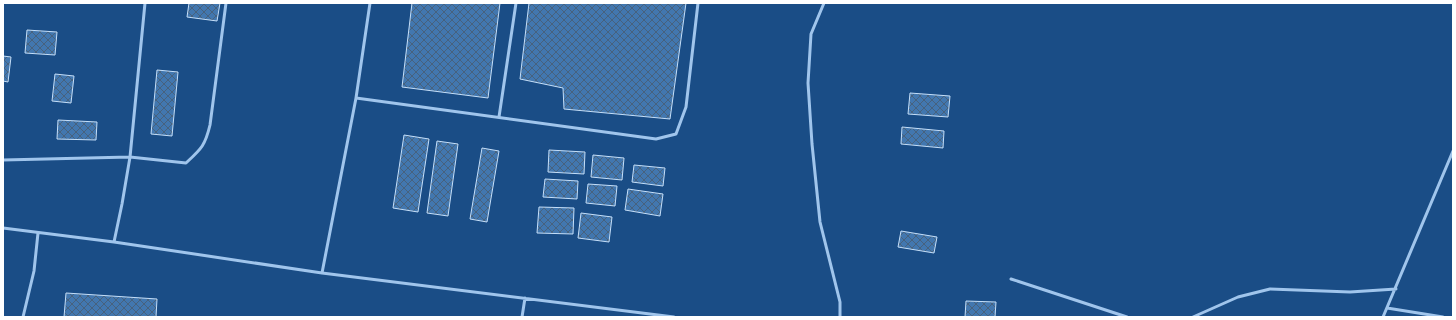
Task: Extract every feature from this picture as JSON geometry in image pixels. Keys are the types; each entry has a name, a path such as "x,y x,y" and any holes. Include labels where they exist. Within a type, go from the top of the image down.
{"lane":[{"path":"114,242 130,157 145,3"},
{"path":"3,160 130,157 186,163 201,149 210,124 226,3"},
{"path":"322,273 356,98 370,3"},
{"path":"499,117 516,3"},
{"path":"356,98 656,139 676,134 686,107 698,3"},
{"path":"824,3 811,34 808,83 812,144 820,222 840,302 840,317"},
{"path":"1384,317 1453,151"},
{"path":"3,228 114,242 322,273 674,317"},
{"path":"23,317 34,272 38,232"},
{"path":"1011,279 1127,317"},
{"path":"1193,317 1238,297 1270,289 1350,292 1396,289"},
{"path":"522,317 525,298"},
{"path":"1387,308 1442,317"}],"building":[{"path":"189,3 220,3 217,21 187,17"},
{"path":"412,3 500,3 488,98 402,87"},
{"path":"529,3 686,3 670,119 564,109 563,88 520,79"},
{"path":"27,30 57,32 55,55 25,53"},
{"path":"3,56 11,57 8,82 3,81"},
{"path":"157,70 178,72 172,136 151,134"},
{"path":"55,74 74,76 71,103 52,101"},
{"path":"910,93 950,96 948,117 908,114"},
{"path":"58,120 97,122 96,140 57,139"},
{"path":"902,127 944,131 943,148 901,144"},
{"path":"404,135 429,139 418,212 393,208"},
{"path":"437,141 458,144 448,216 427,213"},
{"path":"482,148 499,151 487,222 470,219"},
{"path":"549,150 585,152 584,174 548,172"},
{"path":"593,155 624,158 622,180 591,177"},
{"path":"634,165 665,168 663,186 632,182"},
{"path":"545,179 578,181 577,199 543,197"},
{"path":"588,184 617,186 615,206 586,203"},
{"path":"628,189 663,194 660,216 625,210"},
{"path":"539,207 574,208 573,234 537,233"},
{"path":"581,213 612,217 609,242 578,238"},
{"path":"901,231 937,237 934,253 898,247"},
{"path":"66,293 157,299 156,317 64,317"},
{"path":"966,301 996,302 995,317 965,317"}]}
